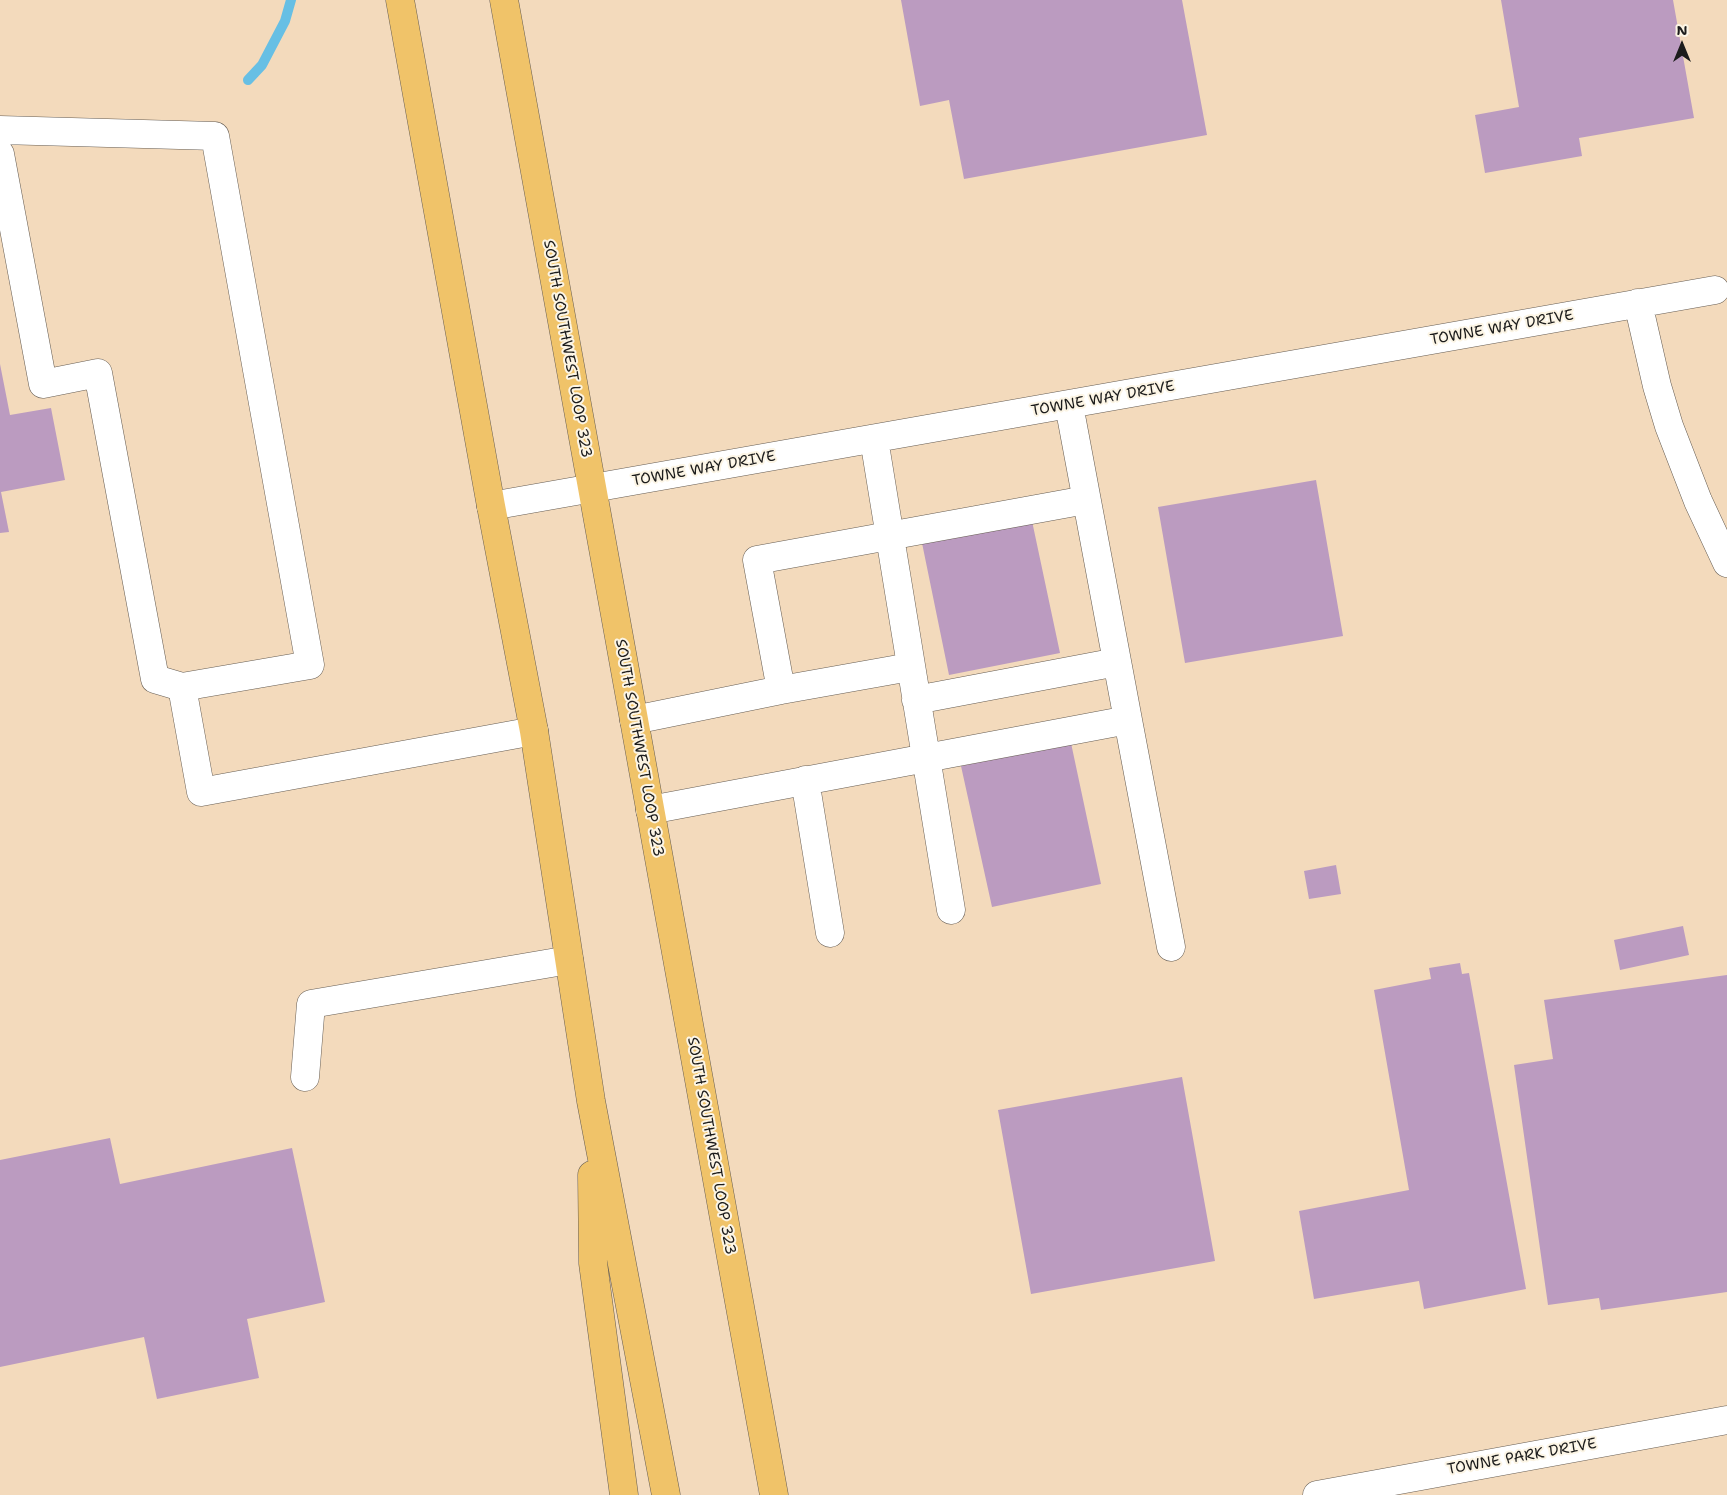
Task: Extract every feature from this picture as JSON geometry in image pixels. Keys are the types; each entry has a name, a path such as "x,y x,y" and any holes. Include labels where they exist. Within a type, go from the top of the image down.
{"highway":[{"path":"400,0 491,506 534,731 591,1101 666,1495"},
{"name":"SOUTH SOUTHWEST LOOP 323","path":"504,0 774,1495"},
{"path":"591,1101 593,1263 624,1495"}],"street":[{"path":"0,130 215,136 310,665 182,687 155,679 98,373 43,384 0,154"},
{"name":"TOWNE WAY DRIVE","path":"491,506 1715,290"},
{"path":"1638,303 1657,386 1669,426 1698,501 1727,563"},
{"path":"1069,405 1171,947"},
{"path":"874,439 951,910"},
{"path":"781,690 757,560 1086,500"},
{"path":"916,700 1117,662"},
{"path":"634,720 781,690 910,667"},
{"path":"182,687 200,792 534,731"},
{"path":"650,810 1128,720"},
{"path":"805,780 830,933"},
{"path":"305,1077 310,1004 569,960"},
{"name":"TOWNE PARK DRIVE","path":"1317,1495 1727,1420"}],"building":[{"path":"901,0 1182,0 1207,135 964,179 949,100 920,106"},
{"path":"1501,0 1673,0 1694,118 1579,138 1582,156 1485,173 1475,115 1519,107"},
{"path":"0,364 10,415 51,408 65,480 1,492 9,532 0,533"},
{"path":"1316,480 1343,636 1185,663 1158,507"},
{"path":"1032,521 1060,653 949,675 922,543"},
{"path":"1071,743 1101,884 992,907 961,766"},
{"path":"1336,865 1341,894 1309,899 1304,871"},
{"path":"1683,926 1689,955 1620,970 1614,940"},
{"path":"1460,963 1462,974 1469,973 1526,1289 1424,1309 1419,1281 1314,1299 1299,1211 1409,1190 1374,990 1431,979 1429,968"},
{"path":"1727,975 1727,1292 1601,1310 1599,1298 1548,1305 1514,1065 1553,1059 1544,1000"},
{"path":"1182,1077 1215,1261 1031,1294 998,1110"},
{"path":"110,1138 120,1184 292,1148 325,1302 247,1319 259,1378 157,1399 144,1337 0,1367 0,1160"}],"waterway":[{"path":"248,80 262,65 285,21 291,0"}]}
